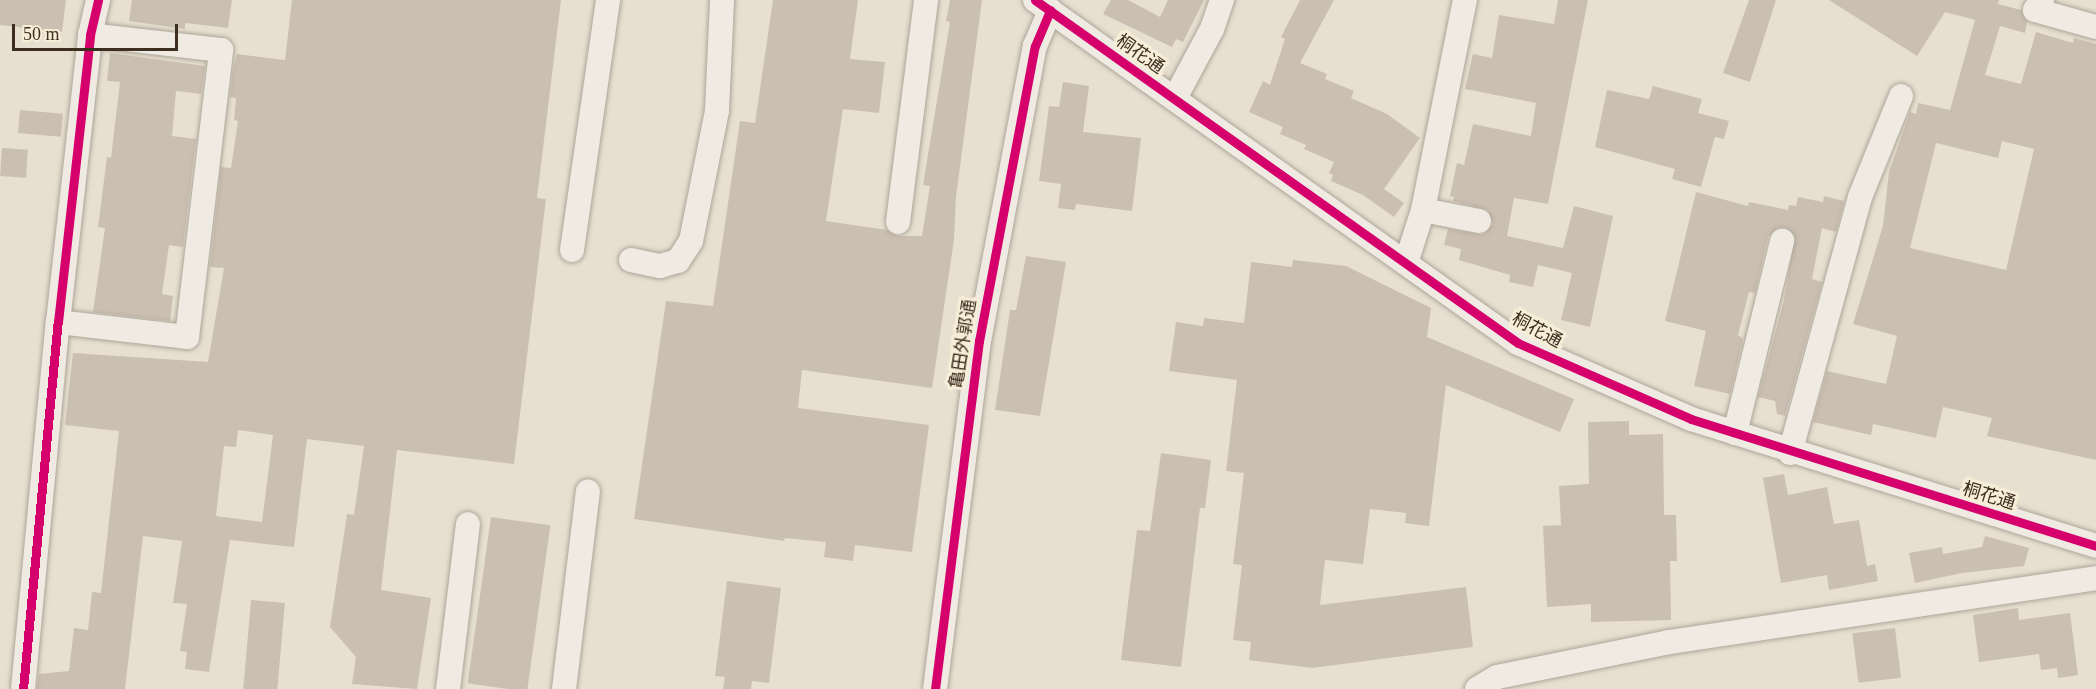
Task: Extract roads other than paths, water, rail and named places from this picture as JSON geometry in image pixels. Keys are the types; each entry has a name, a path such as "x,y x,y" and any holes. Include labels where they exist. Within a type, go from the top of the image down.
{"street":[{"path":"23,689 58,322 90,35 98,0"},
{"path":"572,250 608,0"},
{"path":"631,260 660,266 678,261 691,241 717,111 722,0"},
{"path":"898,222 926,0"},
{"path":"1175,98 1212,29 1222,0"},
{"path":"1406,263 1423,210 1465,0"},
{"path":"2042,0 2036,10 2096,27"},
{"name":"桐花通","path":"1043,5 1518,343 1691,419 1790,453 2096,546"},
{"name":"亀田外郭通","path":"935,689 979,340 1043,5"},
{"path":"58,322 187,337 222,50 90,35"},
{"path":"1790,453 1860,197 1901,96"},
{"path":"1423,210 1479,221"},
{"path":"1735,433 1782,242"},
{"path":"564,689 588,491"},
{"path":"448,689 468,524"},
{"path":"1477,689 1497,677 1646,646 2096,578"}]}
